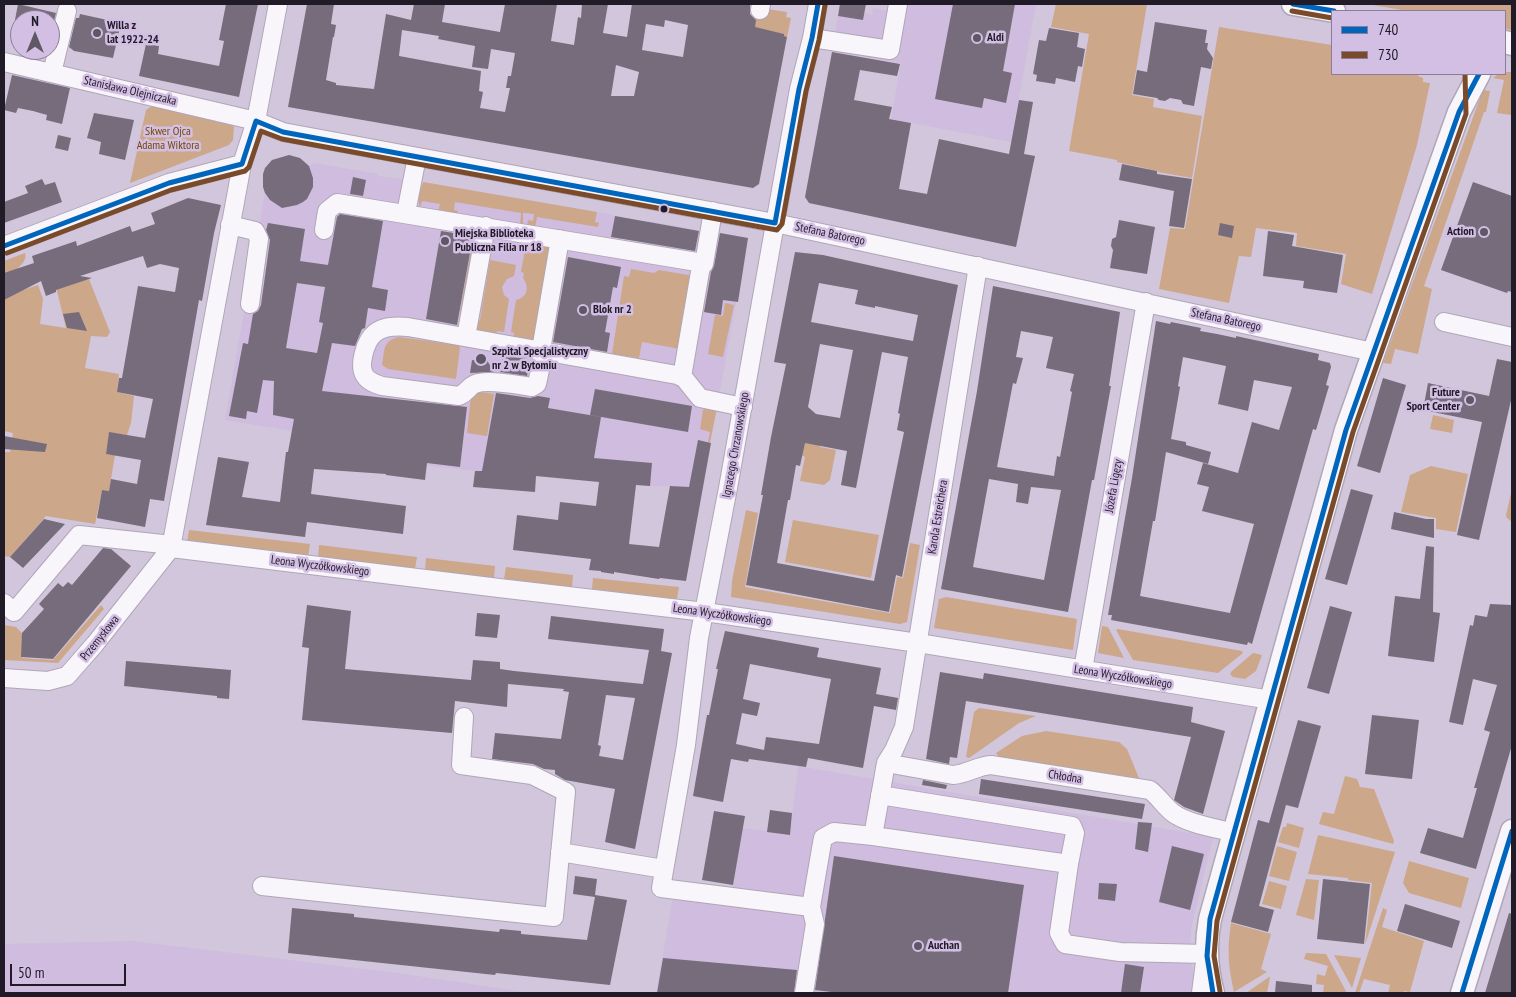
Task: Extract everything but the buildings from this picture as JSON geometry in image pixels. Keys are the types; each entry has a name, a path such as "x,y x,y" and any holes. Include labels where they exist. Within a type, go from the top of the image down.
{"main road":[{"path":"1292,4 1331,10"},
{"path":"1458,75 1459,112"},
{"path":"1212,993 1206,954 1210,919 1334,472 1373,352 1418,232 1459,112 1473,81 1478,75"},
{"path":"1462,993 1512,831"}],"street":[{"path":"172,546 230,225 242,164 256,121 278,4"},
{"name":"Ignacego Chrzanowskiego","path":"811,907 661,888 686,745 699,638 743,407 799,89 812,38 818,4"},
{"path":"812,38 890,50 898,4"},
{"path":"52,73 67,11"},
{"name":"Stanisława Olejniczaka","path":"4,62 256,121"},
{"name":"Stefana Batorego","path":"256,121 283,132 775,223 1373,352"},
{"path":"406,213 417,157"},
{"path":"4,246 169,184 242,164"},
{"path":"324,230 327,211 337,203 486,226 704,264 709,210"},
{"path":"230,225 255,231 259,239 250,304"},
{"path":"466,337 486,226"},
{"path":"560,239 542,351 537,384 532,387 481,382 472,385 466,393 459,396 382,386 373,383 366,377 362,369 368,342 373,334 393,326 408,327 466,337 542,351 682,377 700,398 743,407"},
{"path":"682,377 699,264"},
{"name":"Karola Estreichera","path":"873,836 886,763 904,727 978,266"},
{"name":"Józefa Ligęzy","path":"1083,670 1146,302"},
{"path":"1444,322 1512,337"},
{"name":"Leona Wyczółkowskiego","path":"4,602 14,612 79,535 705,612 918,643 1271,700"},
{"name":"Przemysłowa","path":"4,678 48,681 67,676 95,644 172,546"},
{"path":"262,886 554,916 566,792 532,775 461,765 464,717"},
{"name":"Chłodna","path":"886,763 953,775 963,774 980,766 991,765 1150,790 1159,797 1172,813 1191,821 1234,833"},
{"path":"880,795 1072,826 1075,833 1060,932 1065,944 1120,952 1206,954 1201,993"},
{"path":"804,993 815,924 811,907 823,838 834,832 1069,864"},
{"path":"560,852 664,869"}],"shaded area":[{"path":"890,4 1036,4 1011,142 891,119 901,63 832,51 838,16 863,20 864,13 872,15 873,8 888,11"},
{"name":"Szpital Specjalistyczny nr 2 w Bytomiu","path":"289,155 300,158 309,166 314,163 402,179 403,185 420,188 423,182 615,215 611,238 613,242 643,246 648,221 697,230 694,244 700,245 715,232 748,238 702,489 475,471 388,461 379,445 225,420 265,193 263,174 265,168 272,160"},
{"path":"798,766 1213,837 1191,929 1190,954 1200,993 656,993 673,897 732,890 742,828 790,834"},
{"path":"134,941 404,974 531,993 4,993 4,944"}],"green space":[{"path":"1056,4 1147,4 1132,95 1154,99 1153,107 1202,116 1192,178 1158,172 1117,162 1117,160 1069,151 1089,34 1051,27"},
{"path":"1367,4 1512,4 1512,30 1506,29 1506,10 1402,10"},
{"path":"767,9 787,12 786,17 791,18 787,37 784,34 753,30 757,12"},
{"path":"1219,27 1331,45 1331,75 1418,75 1423,78 1423,82 1430,83 1417,145 1372,294 1341,284 1346,254 1296,246 1297,233 1256,228 1251,257 1239,256 1229,303 1159,289 1170,228 1185,229"},
{"path":"1506,72 1512,72 1512,115 1497,113 1504,80 1493,78 1497,75 1506,75"},
{"path":"1483,90 1490,91 1486,112 1484,112 1424,286 1432,289 1418,354 1395,349 1391,364 1383,363"},
{"name":"Skwer Ojca Adama Wiktora","path":"152,106 232,125 234,127 233,140 229,145 130,183 146,110"},
{"path":"423,182 597,212 595,222 599,223 598,227 537,217 535,228 527,227 528,220 533,221 534,214 523,213 523,226 520,226 521,213 455,202 454,210 458,211 457,215 438,212 440,204 422,201 420,208 418,198"},
{"path":"527,238 552,242 536,343 513,339 514,333 511,332 516,300 525,295 527,288 523,278 524,273 521,272"},
{"path":"25,253 22,265 16,270 23,290 38,285 43,299 40,324 66,328 56,287 89,279 110,332 107,337 91,336 85,368 119,374 117,392 134,396 131,423 127,435 109,433 106,454 115,455 109,491 102,490 95,524 46,516 10,557 4,556 4,452 10,452 13,433 4,431 4,261"},
{"path":"470,254 472,254 464,312 460,311"},
{"path":"490,260 516,265 514,276 507,279 502,287 504,295 509,299 504,332 497,331 496,336 475,332 473,325 480,320"},
{"path":"631,269 654,273 659,270 694,276 680,349 642,342 639,358 612,354 624,276 629,277"},
{"path":"725,303 734,305 723,357 708,354 715,315 723,316"},
{"path":"399,337 458,345 460,347 456,379 388,369 382,365 385,347 390,341"},
{"path":"474,391 494,394 487,436 467,433 471,395"},
{"path":"706,407 717,408 710,442 708,442 710,432 700,429 703,410"},
{"path":"1433,415 1454,420 1452,433 1430,429"},
{"path":"804,440 821,443 820,447 836,450 830,480 824,485 800,481 805,457 801,455"},
{"path":"1431,466 1468,474 1456,532 1436,529 1436,518 1401,512 1410,475"},
{"path":"1512,489 1512,522 1506,515"},
{"path":"746,510 758,513 745,587 890,613 897,577 903,578 910,543 920,545 907,622 900,624 731,597 732,581"},
{"path":"793,520 879,535 871,578 785,562"},
{"path":"189,530 310,544 308,557 187,543"},
{"path":"319,545 417,557 415,569 318,558"},
{"path":"426,558 495,566 494,578 425,570"},
{"path":"506,567 573,575 572,587 504,579"},
{"path":"593,578 679,587 677,599 592,589"},
{"path":"946,597 1077,619 1073,650 934,628 939,599"},
{"path":"101,605 104,609 58,663 4,660 4,625 16,627 23,634 22,658 53,660"},
{"path":"1102,626 1108,627 1124,658 1098,653"},
{"path":"1116,630 1242,651 1243,653 1218,673 1133,660"},
{"path":"1253,653 1262,655 1256,671 1245,679 1233,677 1230,674 1232,671"},
{"path":"979,708 1036,716 1019,723 969,758 966,757 974,712"},
{"path":"1046,731 1119,742 1127,749 1141,783 1001,760 996,753 1022,736"},
{"path":"1345,776 1357,779 1360,787 1374,789 1394,841 1393,844 1319,824 1323,812 1334,814"},
{"path":"1287,823 1304,828 1299,848 1278,842 1283,827 1286,827"},
{"path":"1318,835 1395,852 1365,945 1372,883 1348,880 1348,878 1308,874"},
{"path":"1277,846 1297,852 1289,881 1269,876"},
{"path":"1409,861 1469,878 1461,908 1409,893 1403,883"},
{"path":"1306,879 1319,880 1314,920 1296,915"},
{"path":"1269,881 1287,886 1281,909 1262,904"},
{"path":"1383,908 1387,910 1382,927 1424,941 1410,992 1388,993 1390,985 1364,979 1359,993 1355,993"},
{"path":"1231,923 1271,934 1261,969 1267,972 1234,992 1229,958"},
{"path":"1306,953 1326,954 1347,993 1323,993 1324,985 1316,984 1317,974 1325,976 1328,966 1304,959"},
{"path":"1334,955 1361,958 1352,988"},
{"path":"1269,977 1267,993 1246,993"}],"transit line":[{"name":"740","path":"4,246 169,183 242,164 256,121 283,132 775,223 799,89 812,38 818,4"},
{"name":"740","path":"1293,4 1331,10"},
{"name":"730","path":"7,253 171,190 245,171 249,167 261,131 282,139 777,230 782,224 806,91 819,40 825,5"},
{"name":"730","path":"1292,11 1331,18"},
{"name":"730","path":"1220,991 1214,956 1217,921 1353,432 1466,114 1465,75"},
{"name":"740","path":"1213,993 1207,956 1210,919 1346,430 1459,112 1478,75"},
{"name":"740","path":"1462,993 1512,831"}],"place":[{"name":"Willa z lat 1922-24","path":"97,33"},
{"name":"Aldi","path":"977,38"},
{"name":"Action","path":"1484,232"},
{"name":"Miejska Biblioteka Publiczna Filia nr 18","path":"445,241"},
{"name":"Blok nr 2","path":"583,310"},
{"name":"Szpital Specjalistyczny nr 2 w Bytomiu","path":"481,359"},
{"name":"Future Sport Center","path":"1470,400"},
{"name":"Auchan","path":"918,946"}]}
